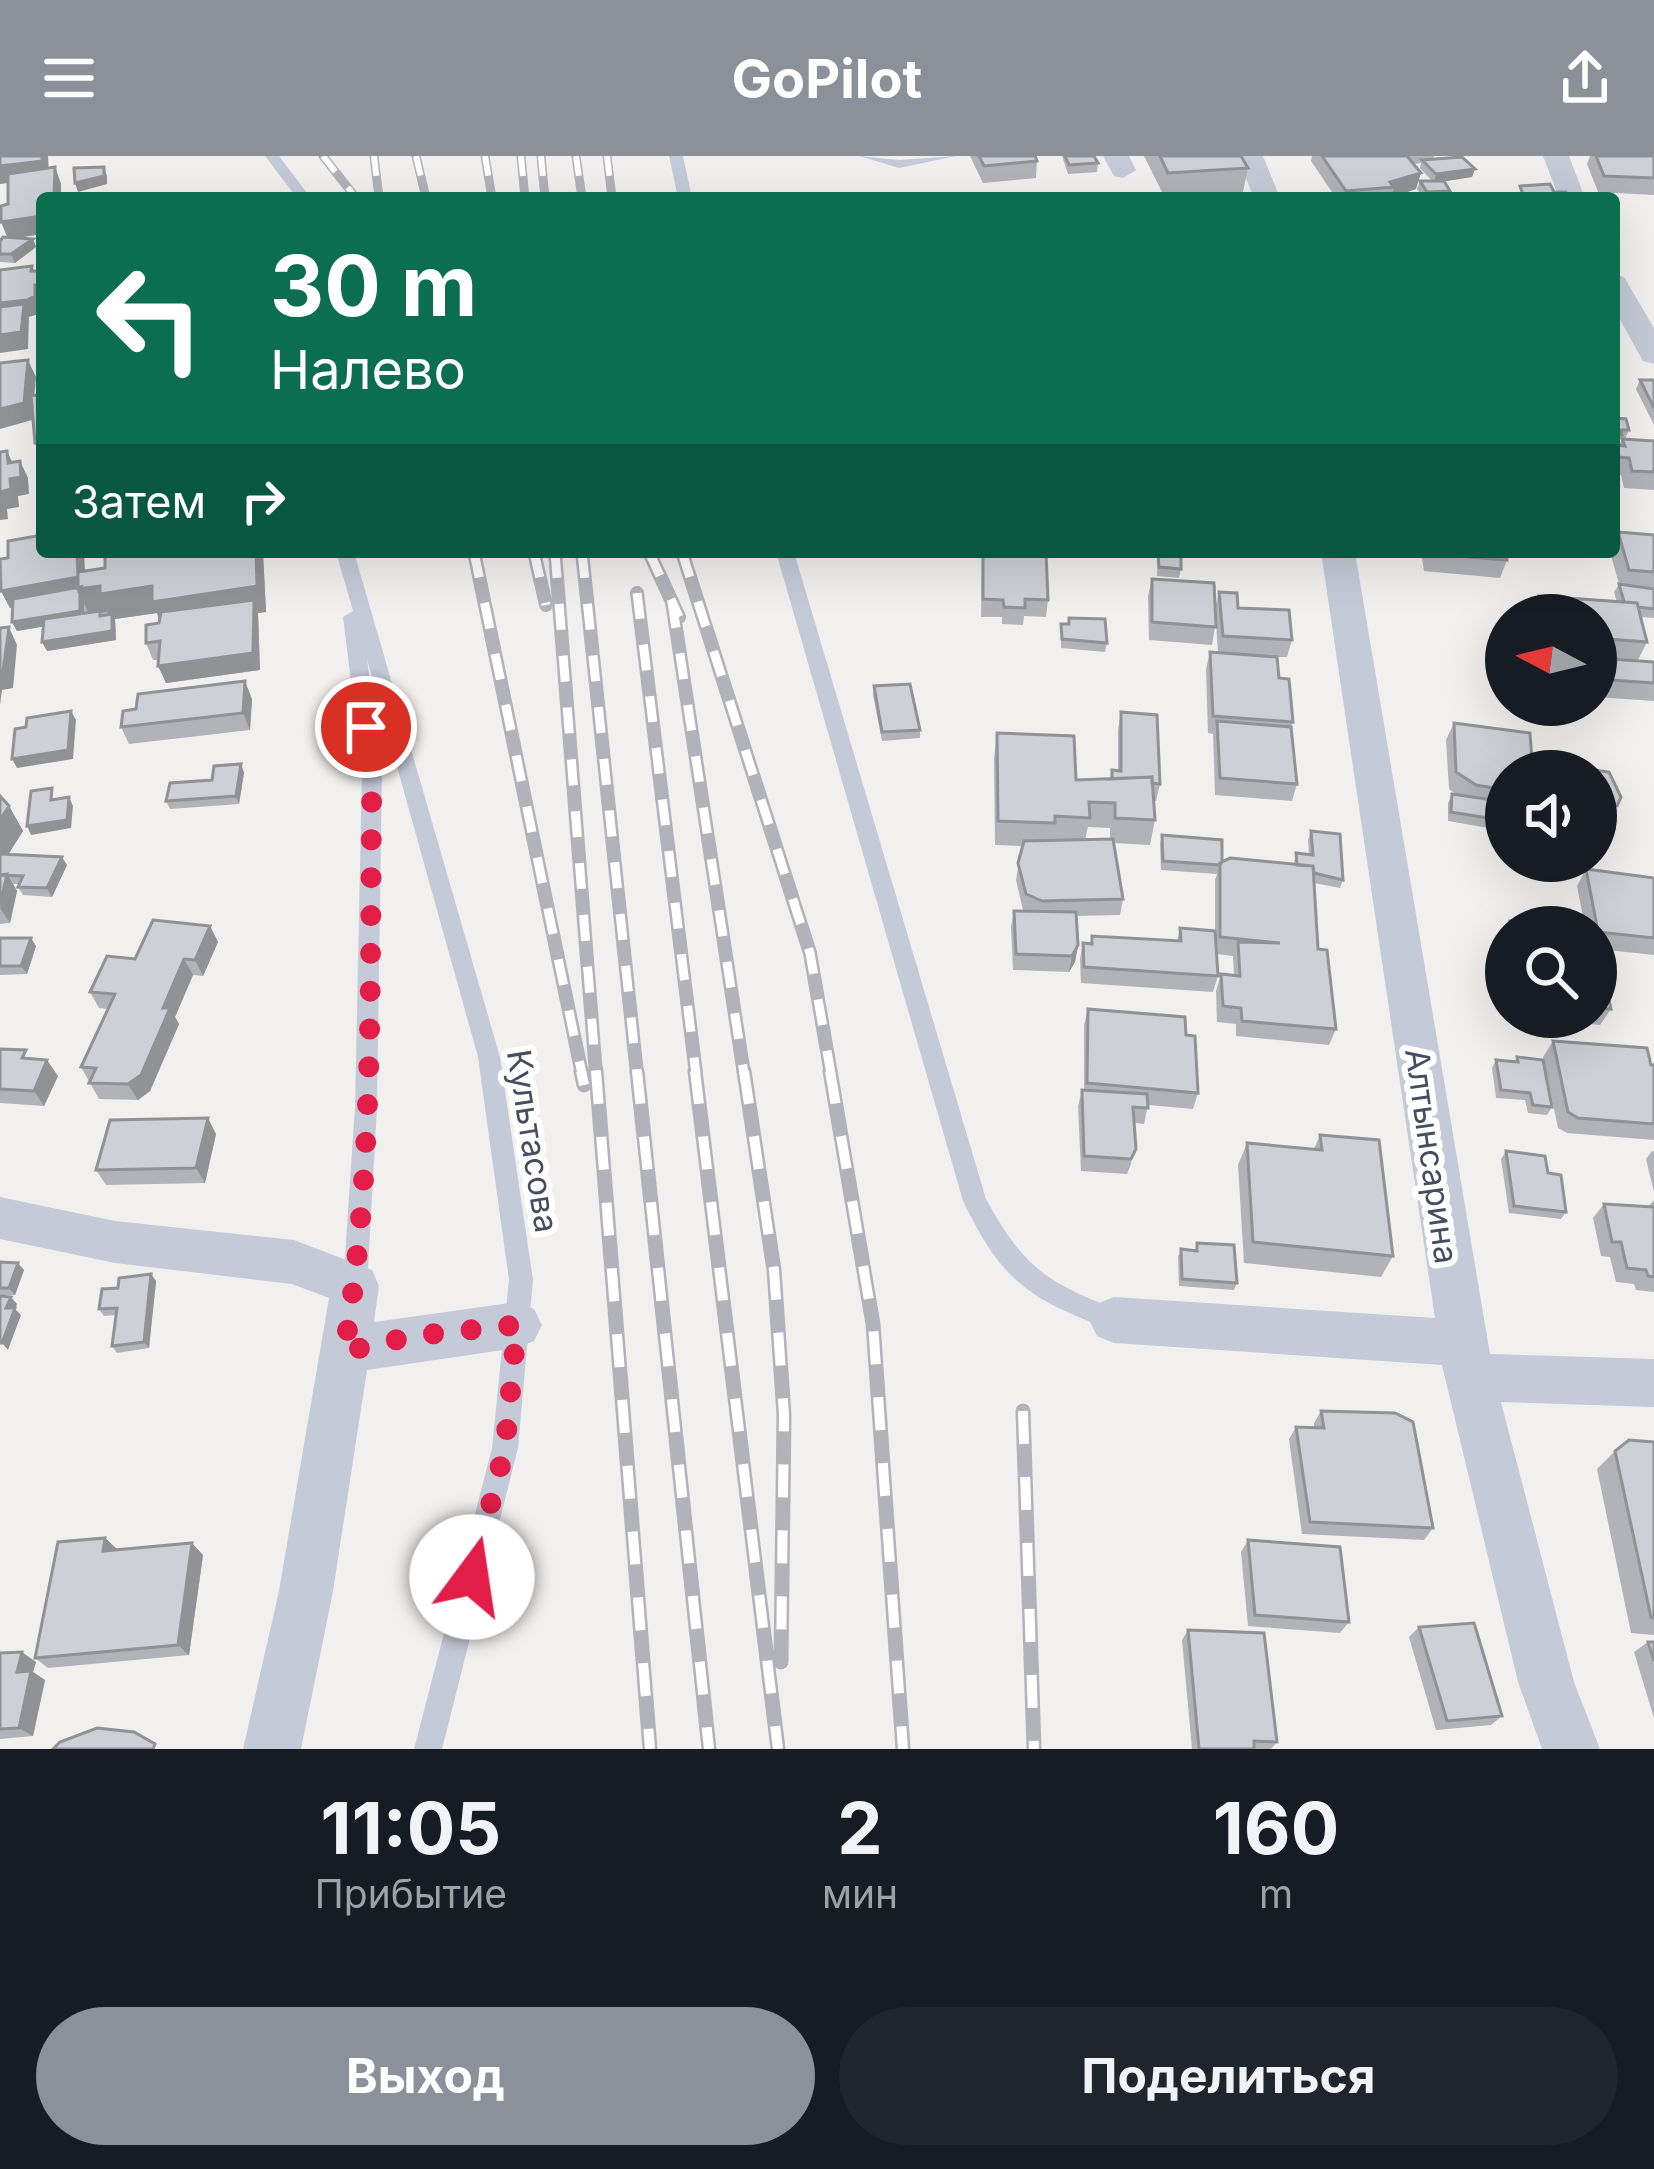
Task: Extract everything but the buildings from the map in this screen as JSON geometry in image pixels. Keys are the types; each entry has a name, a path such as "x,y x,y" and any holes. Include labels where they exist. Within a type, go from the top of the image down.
{"street":[{"path":"1250,156 1265,192"},
{"path":"1556,156 1570,192"},
{"path":"1620,294 1653,353"},
{"name":"Алтынсарина","path":"1339,558 1451,1281 1540,1660 1571,1749"},
{"path":"0,1218 115,1242 295,1262 355,1286 306,1591 272,1749"},
{"path":"1114,1320 1654,1383"},
{"path":"344,1352 412,1336 517,1325"}],"lane":[{"path":"272,156 299,192"},
{"path":"676,156 684,192"},
{"path":"866,156 899,164 949,156"},
{"path":"346,558 372,771 366,1107 355,1286"},
{"name":"Культасова","path":"347,558 489,1057 521,1280 505,1448 428,1749"},
{"path":"787,558 975,1201 1005,1258 1049,1296 1114,1320"}],"railway":[{"path":"323,156 351,192"},
{"path":"374,156 378,192"},
{"path":"416,156 425,192"},
{"path":"485,156 491,192"},
{"path":"521,156 524,192"},
{"path":"541,156 544,192"},
{"path":"576,156 581,192"},
{"path":"607,156 611,192"},
{"path":"475,558 582,1074"},
{"path":"535,558 546,605"},
{"path":"555,558 596,1074"},
{"path":"583,558 637,1074"},
{"path":"652,558 679,617"},
{"path":"684,558 810,953 831,1074"},
{"path":"637,593 696,1074"},
{"path":"672,602 744,1074"},
{"path":"581,1071 584,1085"},
{"path":"596,1071 650,1749"},
{"path":"637,1071 709,1749"},
{"path":"695,1071 778,1749"},
{"path":"744,1071 774,1270 784,1415 781,1662"},
{"path":"830,1071 873,1324 903,1749"},
{"path":"1023,1411 1034,1749"}],"route":[{"path":"366,727 372,771 366,1107 355,1286 344,1352 412,1336 517,1325 505,1448 472,1577"}]}
